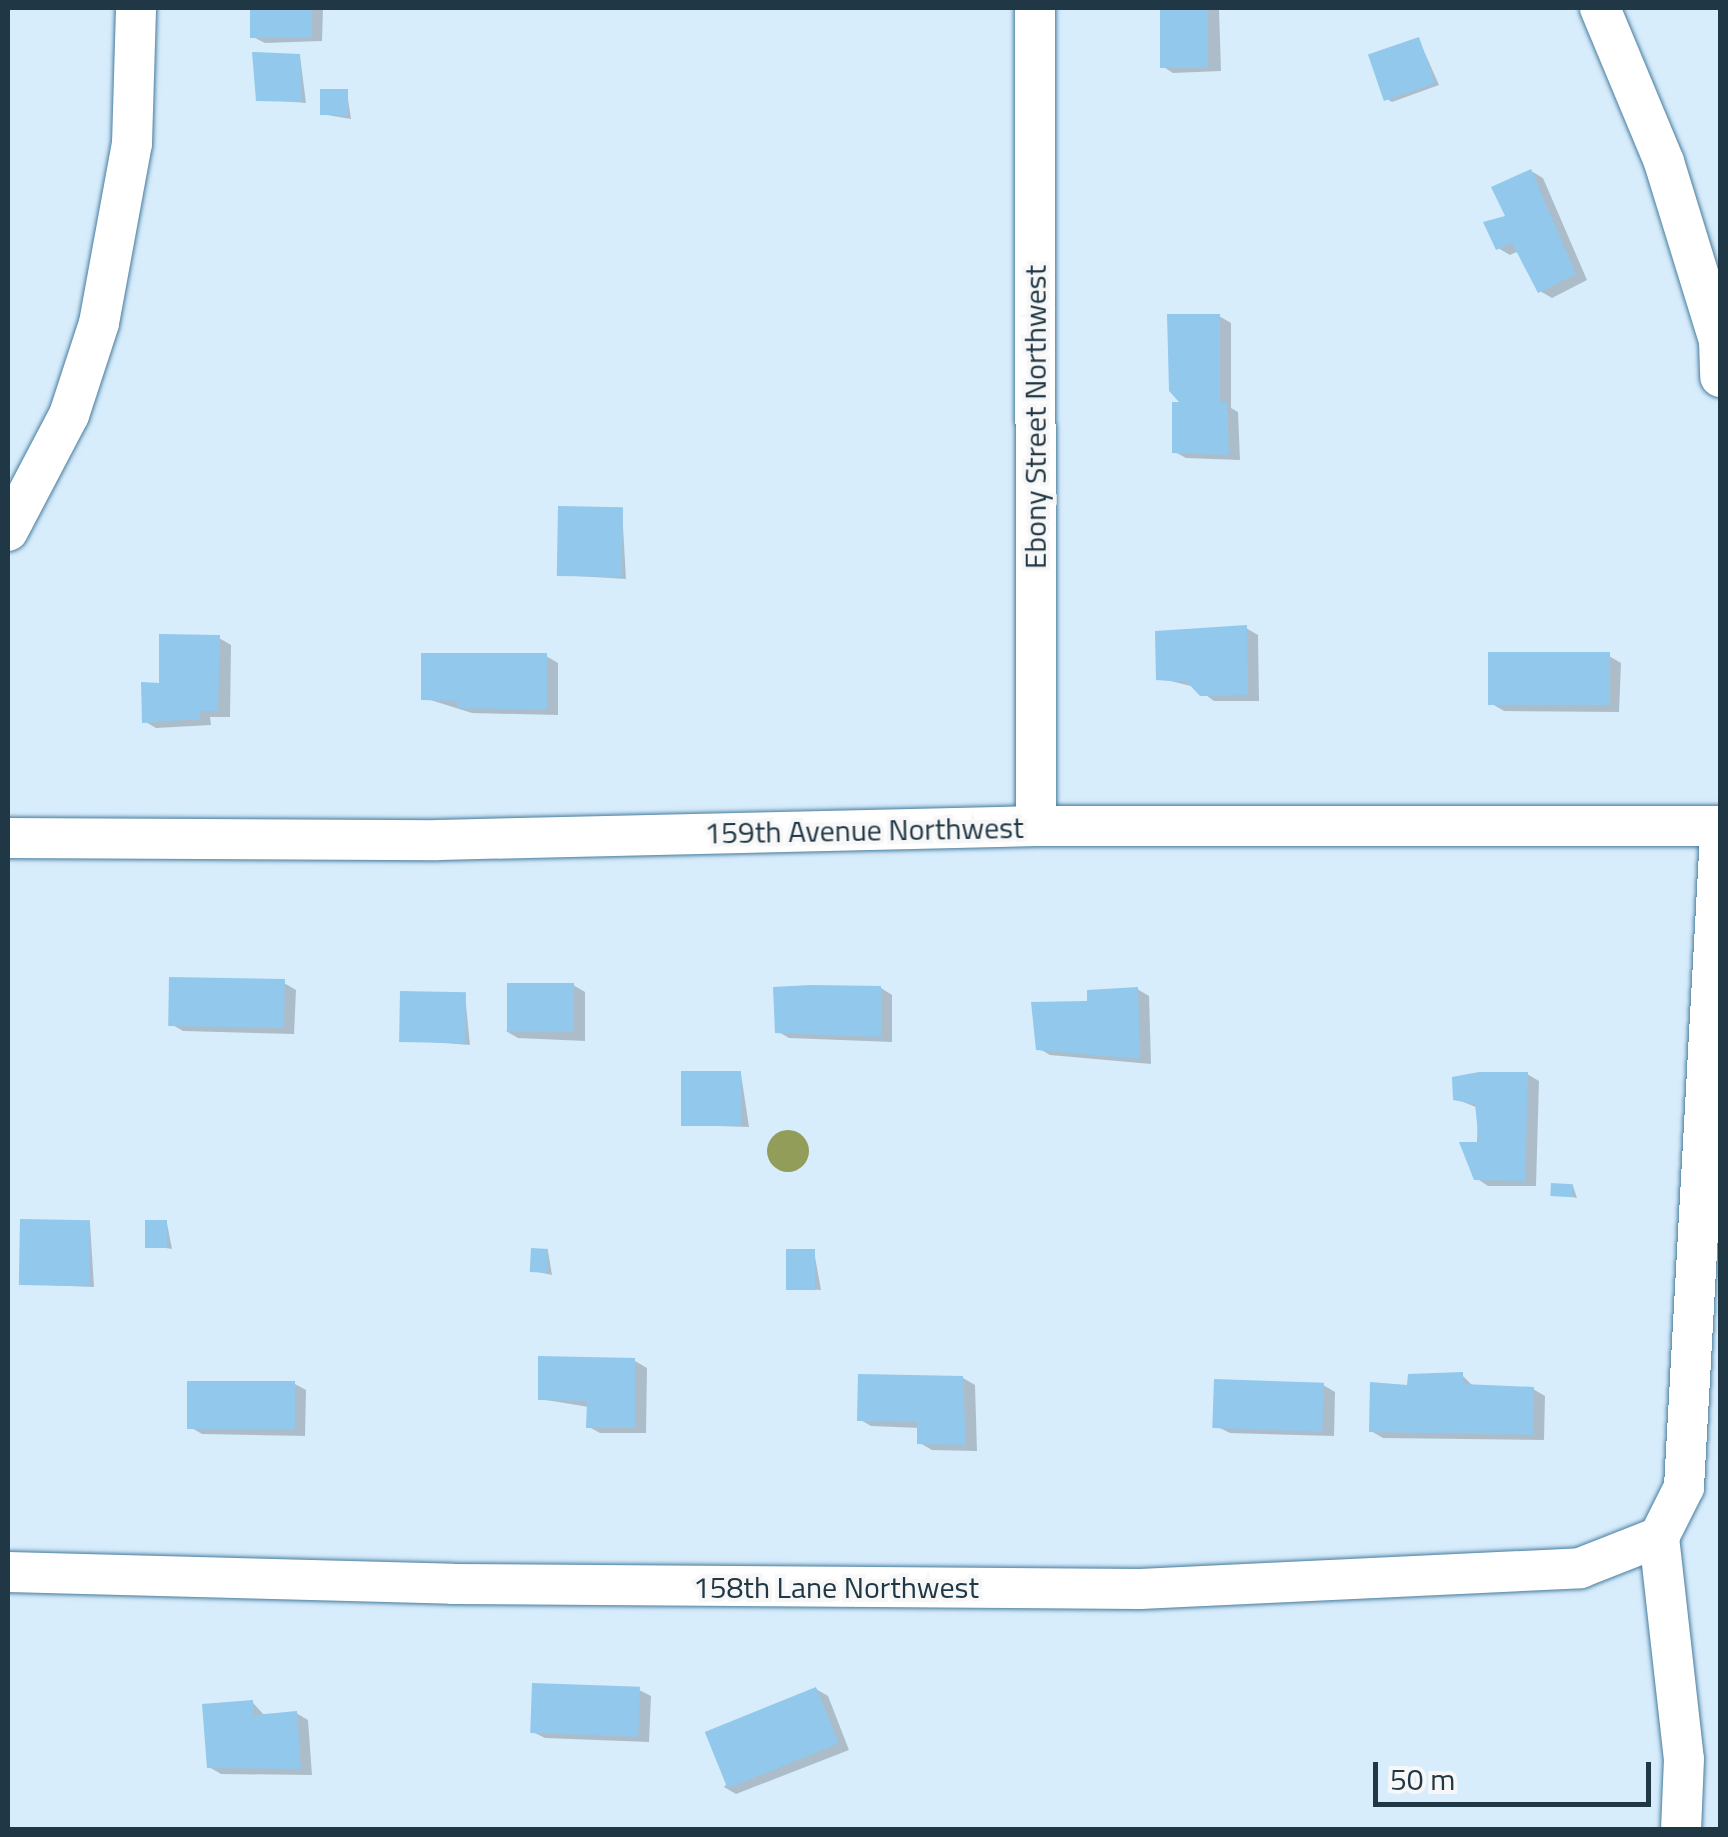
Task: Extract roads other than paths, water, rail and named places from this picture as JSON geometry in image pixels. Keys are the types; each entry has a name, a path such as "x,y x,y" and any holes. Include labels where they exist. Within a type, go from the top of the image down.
{"street":[{"path":"8,531 68,414 99,323 132,144 136,8"},
{"name":"Ebony Street Northwest","path":"1035,8 1036,826"},
{"path":"1600,8 1664,162 1719,341 1720,377"},
{"name":"159th Avenue Northwest","path":"8,838 438,840 1036,826 1720,826"},
{"path":"1681,1830 1684,1759 1658,1537 1684,1487 1720,834"},
{"name":"158th Lane Northwest","path":"8,1572 453,1584 1140,1589 1580,1568 1658,1537"}]}
